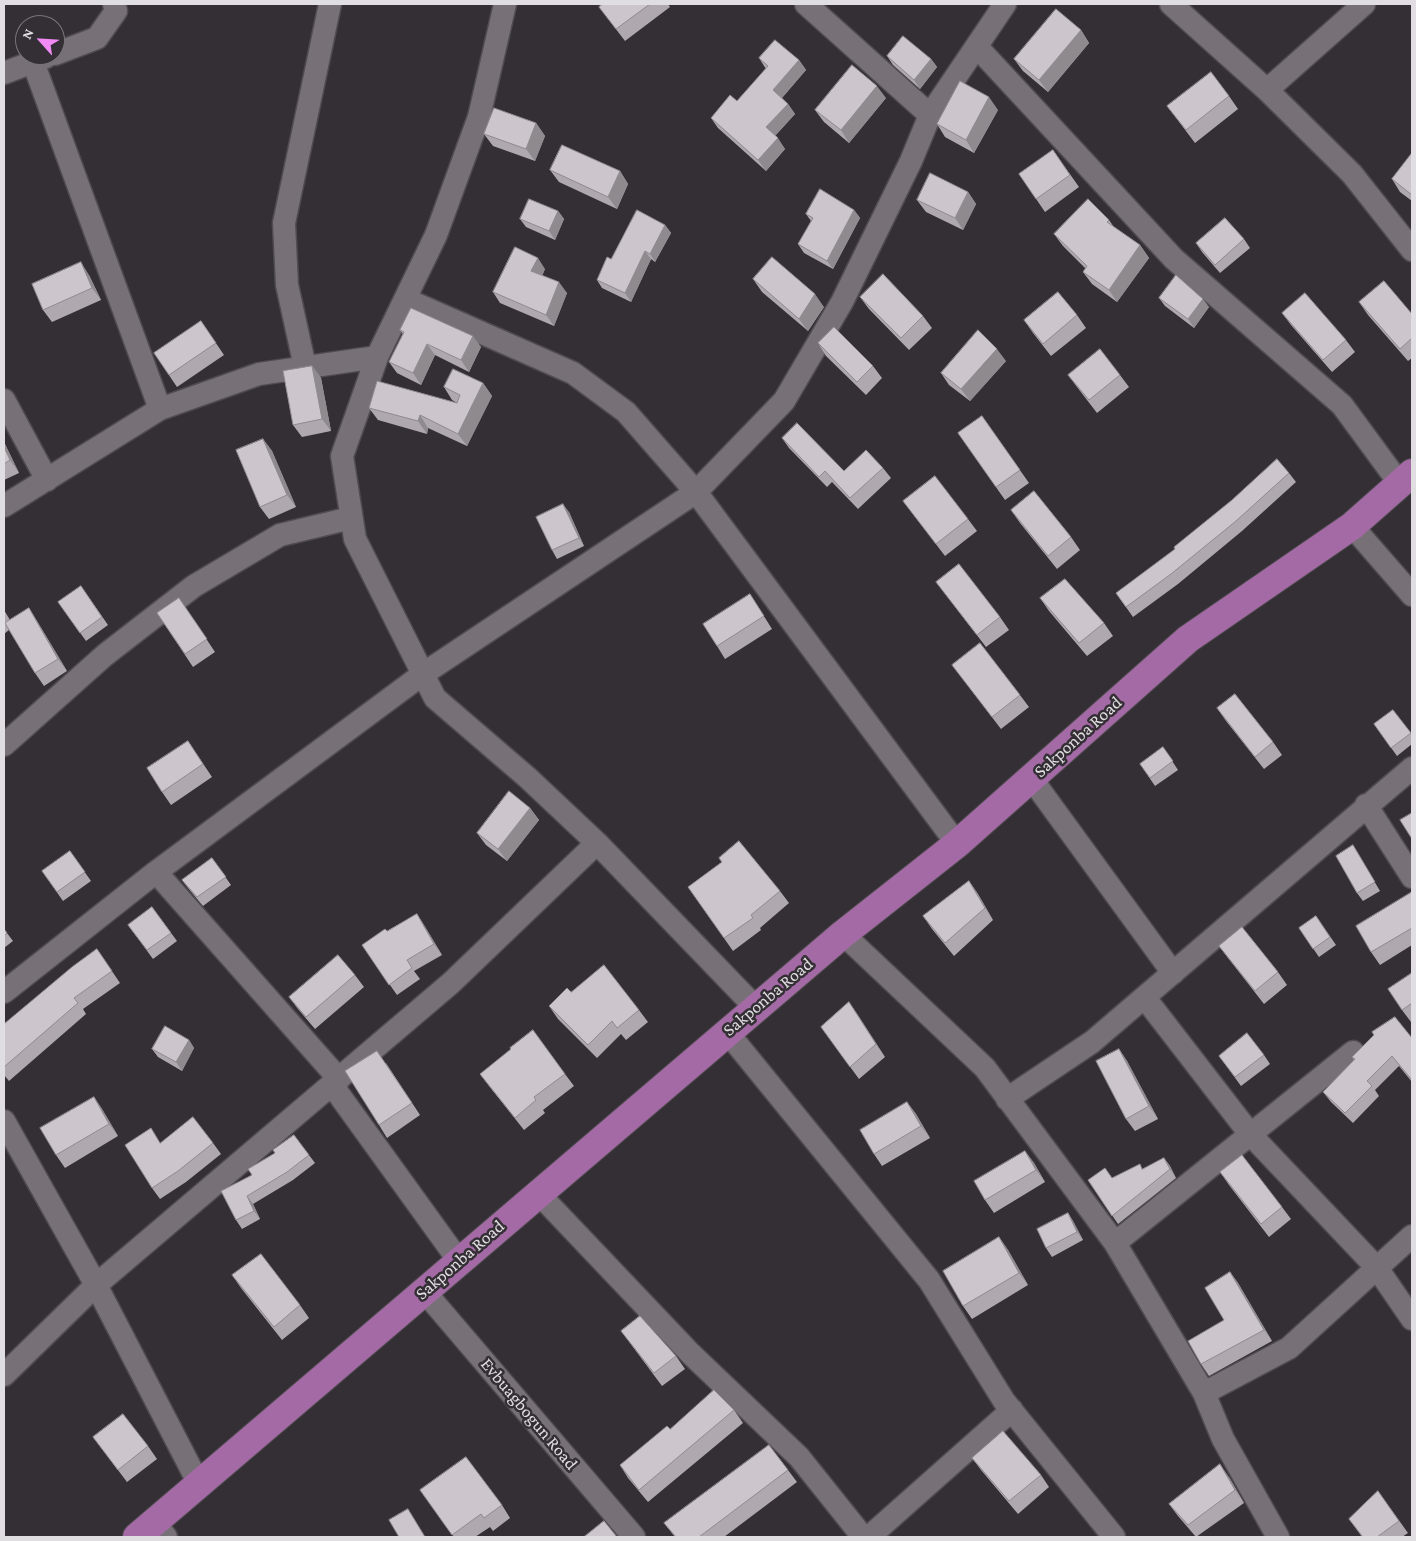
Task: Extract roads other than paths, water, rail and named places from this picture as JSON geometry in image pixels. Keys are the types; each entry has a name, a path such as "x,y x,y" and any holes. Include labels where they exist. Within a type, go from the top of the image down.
{"main road":[{"name":"Sakponba Road","path":"152,1532 199,1484 843,934 957,844 1188,639 1352,526 1406,479"}],"street":[{"path":"65,50 97,38 116,11 114,4"},
{"path":"305,367 287,285 284,223 330,4"},
{"path":"505,4 479,117 436,235 377,357 342,456 354,539 435,698 528,778 597,843 756,1008"},
{"path":"806,4 930,115"},
{"path":"4,992 156,872 423,674 696,492 784,401 842,302 911,161 930,115 978,48 1006,4"},
{"path":"1171,4 1267,90 1352,174 1412,250"},
{"path":"1267,90 1364,4"},
{"path":"978,48 1174,259 1342,405 1406,479"},
{"path":"4,73 26,65"},
{"path":"50,65 160,409"},
{"path":"405,299 573,373 626,412 696,492 957,844"},
{"path":"4,506 160,409 260,374 377,357"},
{"path":"4,400 47,480"},
{"path":"4,745 104,655 194,586 280,535 352,518"},
{"path":"1352,526 1412,595"},
{"path":"1007,1099 1092,1042 1366,805 1412,768"},
{"path":"1031,778 1173,973"},
{"path":"1366,805 1412,877"},
{"path":"4,1375 96,1285 451,983 597,843"},
{"path":"156,872 335,1082 460,1261"},
{"path":"843,934 985,1068 1115,1243 1204,1393 1223,1439 1278,1537"},
{"path":"1145,998 1250,1134 1377,1268 1412,1319"},
{"path":"728,1032 928,1280 1012,1410 1114,1537"},
{"path":"1115,1243 1353,1052"},
{"path":"4,1121 96,1285 199,1484"},
{"path":"538,1194 691,1354 798,1457 863,1537"},
{"path":"1204,1393 1289,1348 1412,1236"},
{"name":"Evbuagbogun Road","path":"424,1291 634,1537"},
{"path":"869,1537 1012,1410"}]}
